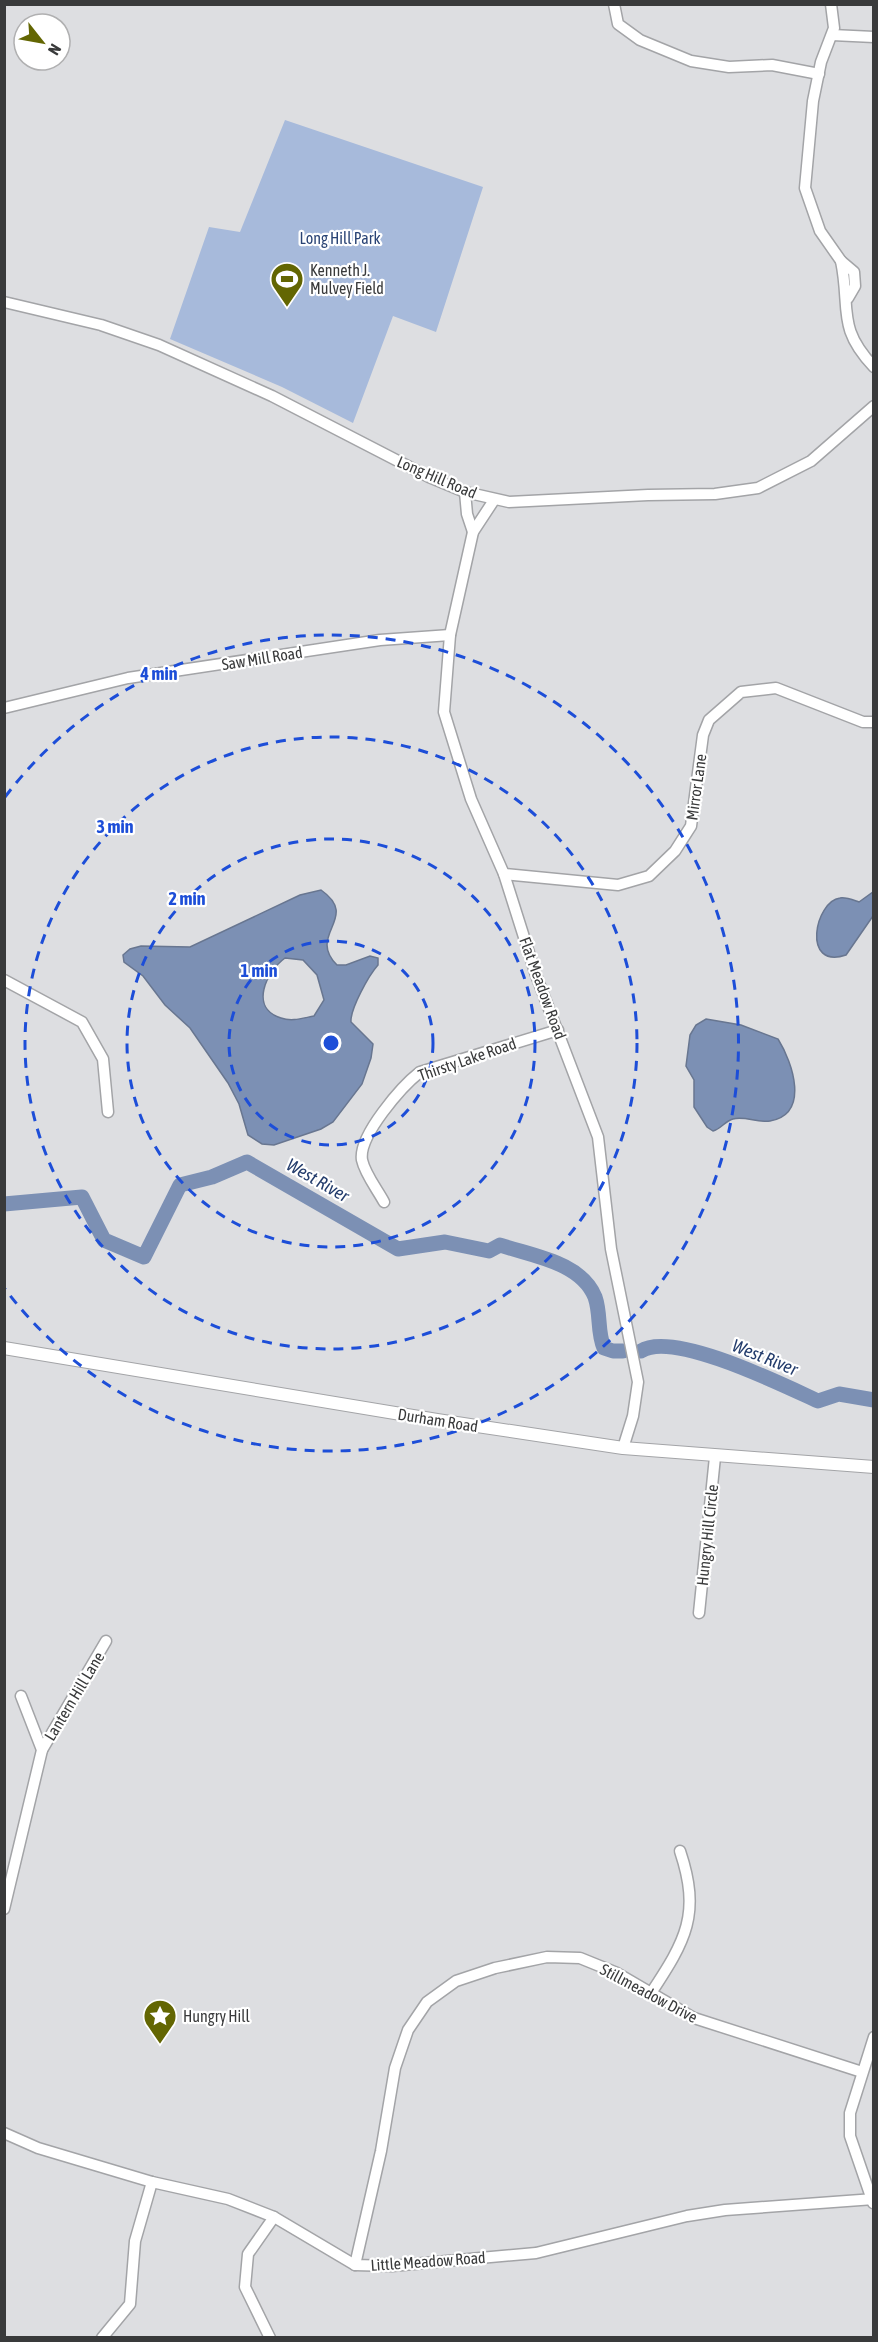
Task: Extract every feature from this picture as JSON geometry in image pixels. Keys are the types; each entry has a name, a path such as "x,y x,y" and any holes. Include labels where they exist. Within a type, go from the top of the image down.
{"main road":[{"name":"Durham Road","path":"4,1348 623,1448 715,1457 873,1467"}],"street":[{"path":"614,4 618,24 640,40 691,61 729,67 772,66 819,74"},
{"path":"831,4 832,35 819,74 805,188 820,231 841,261 848,298 846,322 849,334 873,367"},
{"path":"832,35 873,37"},
{"name":"Long Hill Road","path":"4,302 91,323 159,345 263,392 429,477 465,492 494,500 527,503 616,496 715,494 758,488 811,461 873,406"},
{"name":"Flat Meadow Road","path":"465,492 467,514 473,532"},
{"name":"Flat Meadow Road","path":"494,500 473,532 450,635 444,712 471,799 504,874 536,975 598,1137 611,1249 636,1374 637,1398 623,1448"},
{"name":"Saw Mill Road","path":"4,708 128,678 380,640 450,635"},
{"name":"Mirror Lane","path":"504,874 618,885 649,876 675,851 691,826 703,735 709,720 741,692 776,688 863,722 873,722"},
{"path":"4,980 82,1022 103,1059 108,1112"},
{"name":"Thirsty Lake Road","path":"384,1202 365,1169 362,1149 376,1123 409,1081 420,1072 558,1030"},
{"name":"Hungry Hill Circle","path":"699,1612 715,1457"},
{"name":"Lantern Hill Lane","path":"4,1909 42,1750 106,1641"},
{"name":"Lantern Hill Lane","path":"21,1696 42,1750"},
{"path":"651,1992 686,1935 691,1890 680,1851"},
{"name":"Stillmeadow Drive","path":"355,2265 381,2151 394,2068 408,2030 427,2002 456,1981 495,1968 547,1957 580,1958 617,1973 694,2018 862,2072"},
{"path":"872,2200 850,2136 850,2113 873,2037"},
{"name":"Little Meadow Road","path":"4,2133 38,2148 152,2182 228,2199 274,2217 355,2265 392,2266 536,2253 687,2216 725,2210 872,2200"},
{"path":"102,2337 130,2304 135,2241 152,2182"},
{"path":"270,2337 245,2287 248,2254 274,2217"}],"green space":[{"name":"Long Hill Park","path":"285,120 483,187 436,332 393,316 353,423 282,387 170,339 209,227 240,232"}],"shaded area":[{"path":"321,890 332,900 336,909 335,918 327,944 329,954 337,965 346,965 370,956 378,958 378,965 365,984 351,1022 373,1044 371,1058 362,1084 333,1122 321,1129 274,1145 262,1144 248,1135 239,1104 228,1083 190,1028 165,1005 143,976 124,962 123,955 130,949 141,946 190,947 300,895","holes":["285,958 303,960 317,975 324,1000 314,1016 293,1020 281,1018 271,1013 265,1006 263,998 267,980"]},
{"path":"873,892 873,916 846,955 832,957 823,953 818,944 817,933 824,910 831,902 840,898 859,902"},
{"path":"706,1019 741,1025 778,1039 789,1061 795,1086 790,1109 782,1116 770,1121 733,1119 713,1131 707,1127 694,1107 694,1080 686,1066 690,1035 696,1025"}],"waterway":[{"name":"West River","path":"4,1204 82,1197 104,1240 144,1257 180,1185 212,1177 247,1162 398,1249 445,1242 489,1251 500,1245 567,1268 588,1285 595,1297 600,1336 604,1348 623,1351"},
{"name":"West River","path":"641,1351 656,1347 678,1348 702,1354 729,1362 818,1401 839,1394 874,1400"}],"place":[{"name":"Kenneth J. Mulvey Field","path":"287,308"},
{"name":"Hungry Hill","path":"160,2045"}]}
